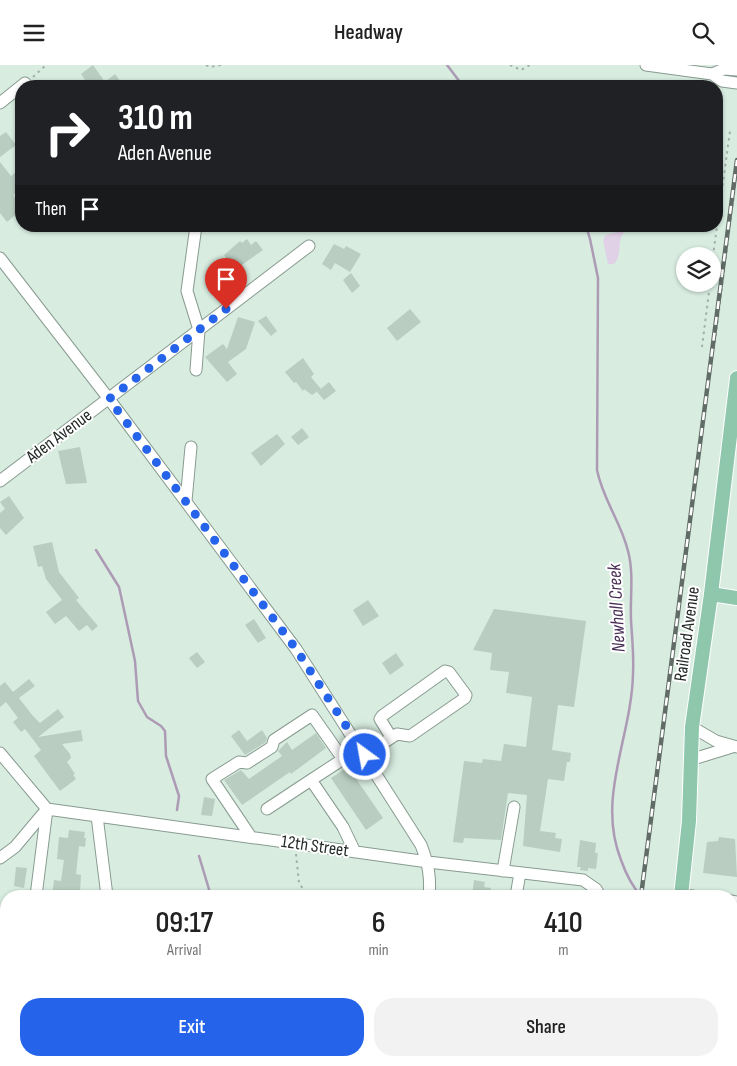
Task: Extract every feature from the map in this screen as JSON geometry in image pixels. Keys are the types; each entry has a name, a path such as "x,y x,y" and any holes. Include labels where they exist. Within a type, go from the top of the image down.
{"main road":[{"name":"Railroad Avenue","path":"685,890 692,727 733,459 737,378"},
{"path":"711,594 737,598"}],"street":[{"path":"646,65 737,70"},
{"path":"713,69 721,80"},
{"path":"723,81 737,83"},
{"path":"0,103 15,91"},
{"path":"195,232 187,291 199,330 196,370"},
{"name":"Aden Avenue","path":"0,481 309,246"},
{"path":"0,258 109,399 296,649 420,845 428,862 430,890"},
{"path":"186,501 191,447"},
{"path":"267,809 343,759 362,751 392,737 397,734 410,736 466,697 449,672 445,671 382,716 380,719 392,737"},
{"path":"251,837 212,779 240,762 247,763 264,753 272,747 274,740 312,715 343,759"},
{"path":"692,727 716,741 735,747"},
{"path":"690,760 718,749 735,747"},
{"path":"0,753 47,809 37,890"},
{"path":"312,780 343,827 355,852"},
{"path":"503,871 514,807"},
{"path":"0,858 14,847 47,809"},
{"name":"12th Street","path":"47,809 428,862 583,880 597,890"},
{"path":"97,816 106,890"},
{"path":"517,890 520,873"}],"path":[{"path":"28,80 46,65"},
{"path":"206,65 210,67 221,65"},
{"path":"510,65 521,70 530,65"},
{"path":"723,182 730,131"},
{"path":"714,349 737,171"},
{"path":"714,247 716,232"},
{"path":"702,347 709,292"},
{"path":"297,844 299,883 304,890"}],"shaded area":[{"path":"624,232 620,240 618,257 614,264 608,264 603,240 606,235"}],"building":[{"path":"93,65 104,80 85,80 81,74"},
{"path":"115,74 120,80 108,80"},
{"path":"6,132 15,146 0,157 0,136"},
{"path":"0,162 11,176 15,173 15,194 13,195 15,198 15,215 7,222 0,213"},
{"path":"247,239 251,245 256,241 263,250 236,269 224,255 240,241 242,243"},
{"path":"334,244 344,249 346,246 361,254 350,272 335,263 331,270 322,264"},
{"path":"351,273 360,286 352,293 343,280"},
{"path":"410,309 421,322 397,341 387,328"},
{"path":"266,316 277,331 271,336 258,321"},
{"path":"238,317 255,322 246,349 228,362 237,374 227,382 205,357 223,344 227,349"},
{"path":"303,358 314,374 311,377 321,389 312,395 304,389 303,391 285,372"},
{"path":"329,382 336,391 324,400 317,392"},
{"path":"302,428 309,437 298,445 291,437"},
{"path":"277,434 285,444 261,466 251,453"},
{"path":"80,447 87,483 66,484 58,451"},
{"path":"9,496 24,518 6,535 0,528 0,513 5,509 0,502"},
{"path":"52,542 59,572 79,598 76,600 98,626 92,631 87,625 79,631 66,616 55,624 46,612 62,600 46,579 42,566 38,567 33,546"},
{"path":"368,600 379,616 363,626 353,610"},
{"path":"494,609 586,621 574,707 558,705 552,750 571,753 570,762 567,762 564,781 548,779 540,831 556,833 555,838 562,839 560,852 523,846 527,795 508,793 501,840 464,838 463,843 453,842 464,761 482,763 483,759 501,761 504,744 526,747 532,697 506,693 509,672 490,670 492,653 473,650"},
{"path":"254,619 266,638 258,643 245,625"},
{"path":"197,652 205,662 197,668 189,658"},
{"path":"396,653 404,665 390,675 382,663"},
{"path":"29,679 35,686 19,698 33,716 40,723 58,709 64,717 38,737 81,730 83,741 62,744 70,754 71,758 67,762 76,779 60,791 34,756 41,750 25,729 21,732 13,722 18,718 6,702 0,707 0,686 5,682 13,692"},
{"path":"239,730 247,741 262,730 267,738 266,742 245,755 231,736"},
{"path":"316,733 326,748 291,774 290,772 242,805 224,780 241,770 249,779 282,756 278,751 287,742 292,750"},
{"path":"348,767 383,818 366,830 331,778"},
{"path":"204,797 215,799 212,816 201,815"},
{"path":"69,830 85,832 85,847 79,846 76,874 81,875 80,890 53,890 54,880 61,881 64,860 57,859 59,837 68,838"},
{"path":"719,837 735,839 737,877 703,873 707,842 718,841"},
{"path":"580,840 596,843 595,853 598,853 596,869 588,868 588,871 580,870 581,867 577,867"},
{"path":"16,867 27,868 24,888 14,886"},
{"path":"474,880 485,882 484,887 491,888 490,890 473,890"}],"waterway":[{"name":"Newhall Creek","path":"447,65 458,80"},
{"name":"Newhall Creek","path":"588,232 598,278 597,470 603,491 625,540 630,559 633,653 631,697 617,767 612,813 614,837 621,860 636,890"},
{"path":"96,550 119,587 135,661 138,701 147,717 165,731 166,756 179,796 177,810"},
{"path":"199,856 209,890"}],"railway":[{"path":"642,890 737,160"}],"route":[{"path":"226,309 109,399 296,649 365,755"}]}
